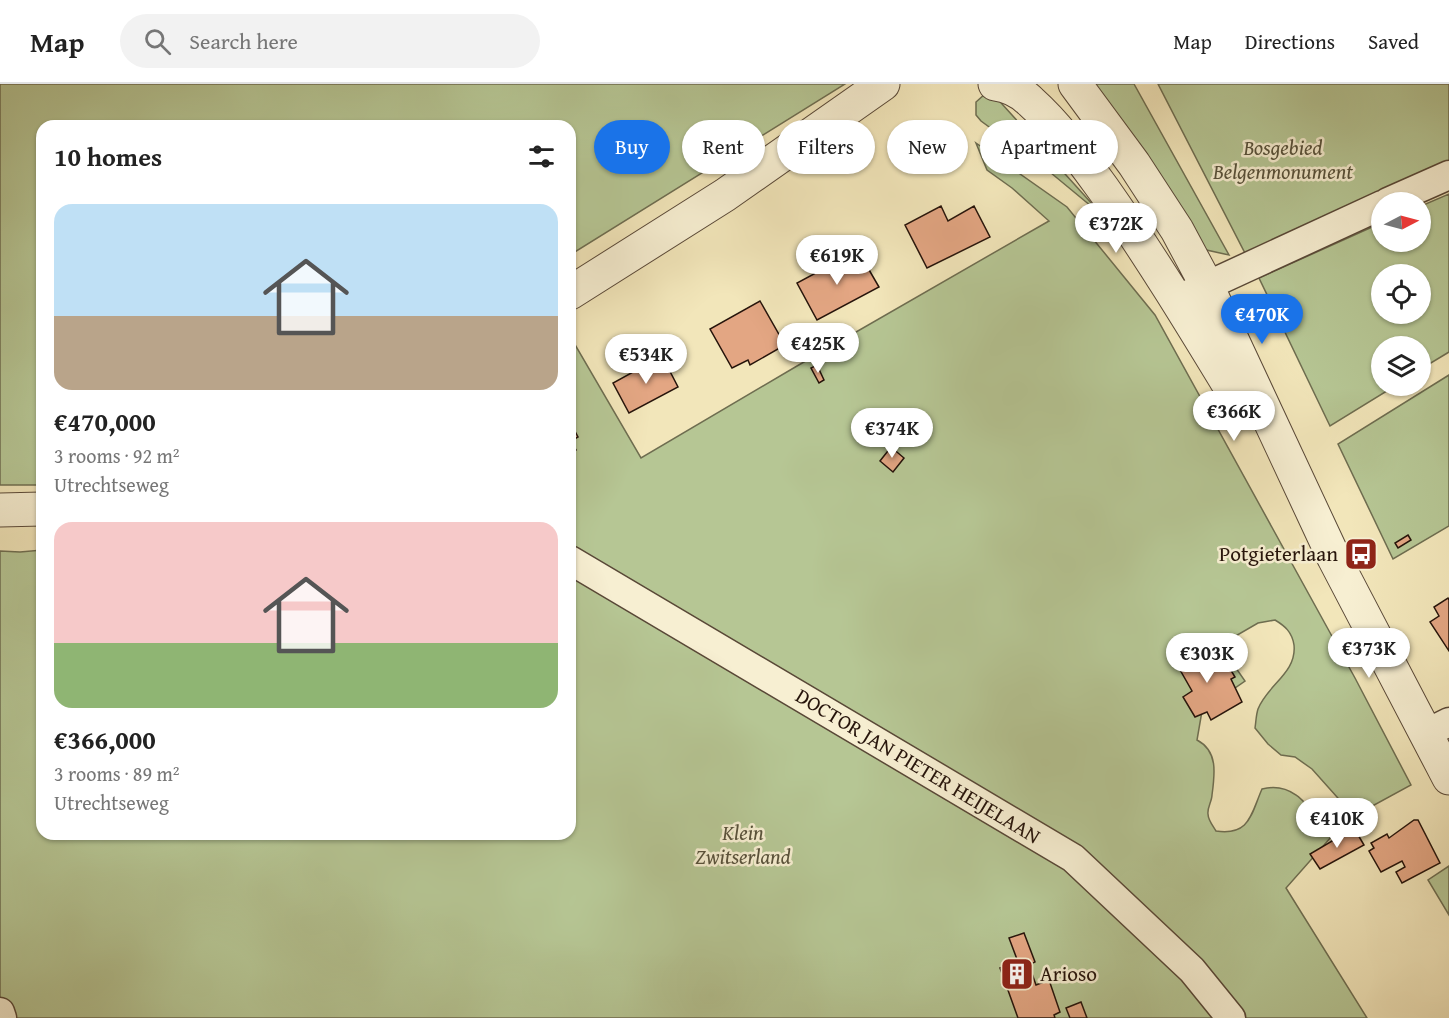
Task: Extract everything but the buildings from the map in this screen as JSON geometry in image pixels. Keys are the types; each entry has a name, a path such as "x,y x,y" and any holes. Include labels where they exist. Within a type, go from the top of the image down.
{"street":[{"path":"576,289 725,195 883,84"},
{"path":"995,84 1009,86 1031,101 1075,151 1120,213 1177,300 1438,727 1449,778"},
{"path":"1075,84 1134,164 1177,230 1207,286 1334,558"},
{"path":"1411,192 1449,175"},
{"path":"1177,300 1371,211"},
{"path":"0,510 36,509"},
{"name":"DOCTOR JAN PIETER HEIJELAAN","path":"576,564 1073,858 1192,970 1231,1018"},
{"path":"0,1012 2,1018"}],"green space":[{"path":"0,84 845,84 787,120 777,120 777,126 765,134 765,120 682,120 682,174 700,174 576,251 576,120 36,120 36,485 0,485"},
{"path":"1083,84 1134,84 1229,255 1202,249 1118,133 1118,120 1109,120"},
{"name":"Bosgebied Belgenmonument","path":"1158,84 1449,84 1449,166 1393,192 1371,192 1371,202 1248,259"},
{"path":"985,94 993,94 1016,120 980,120 976,115 976,102"},
{"name":"Klein Zwitserland","path":"993,174 1020,174 1067,207 1155,315 1355,678 1411,785 1354,816 1312,769 1295,757 1281,755 1255,728 1257,711 1262,701 1286,671 1294,655 1292,636 1288,630 1275,620 1258,623 1220,645 1245,681 1202,711 1197,740 1209,750 1214,763 1209,818 1216,831 1236,830 1243,826 1252,815 1262,789 1274,787 1285,789 1303,800 1318,818 1332,836 1286,888 1367,1018 0,1018 0,551 36,551 36,840 576,840 576,346 641,458 1049,221"},
{"path":"1052,174 1065,174 1103,216"},
{"path":"1449,194 1449,352 1431,363 1431,336 1371,336 1371,396 1379,396 1330,426 1259,278 1371,228 1371,252 1431,252 1431,202"},
{"path":"1449,375 1449,526 1393,559 1338,444 1415,396 1431,396 1431,386"},
{"path":"1449,866 1449,915 1428,880"}],"place":[{"name":"Potgieterlaan","path":"1361,554"},
{"name":"Arioso","path":"1017,974"}]}
